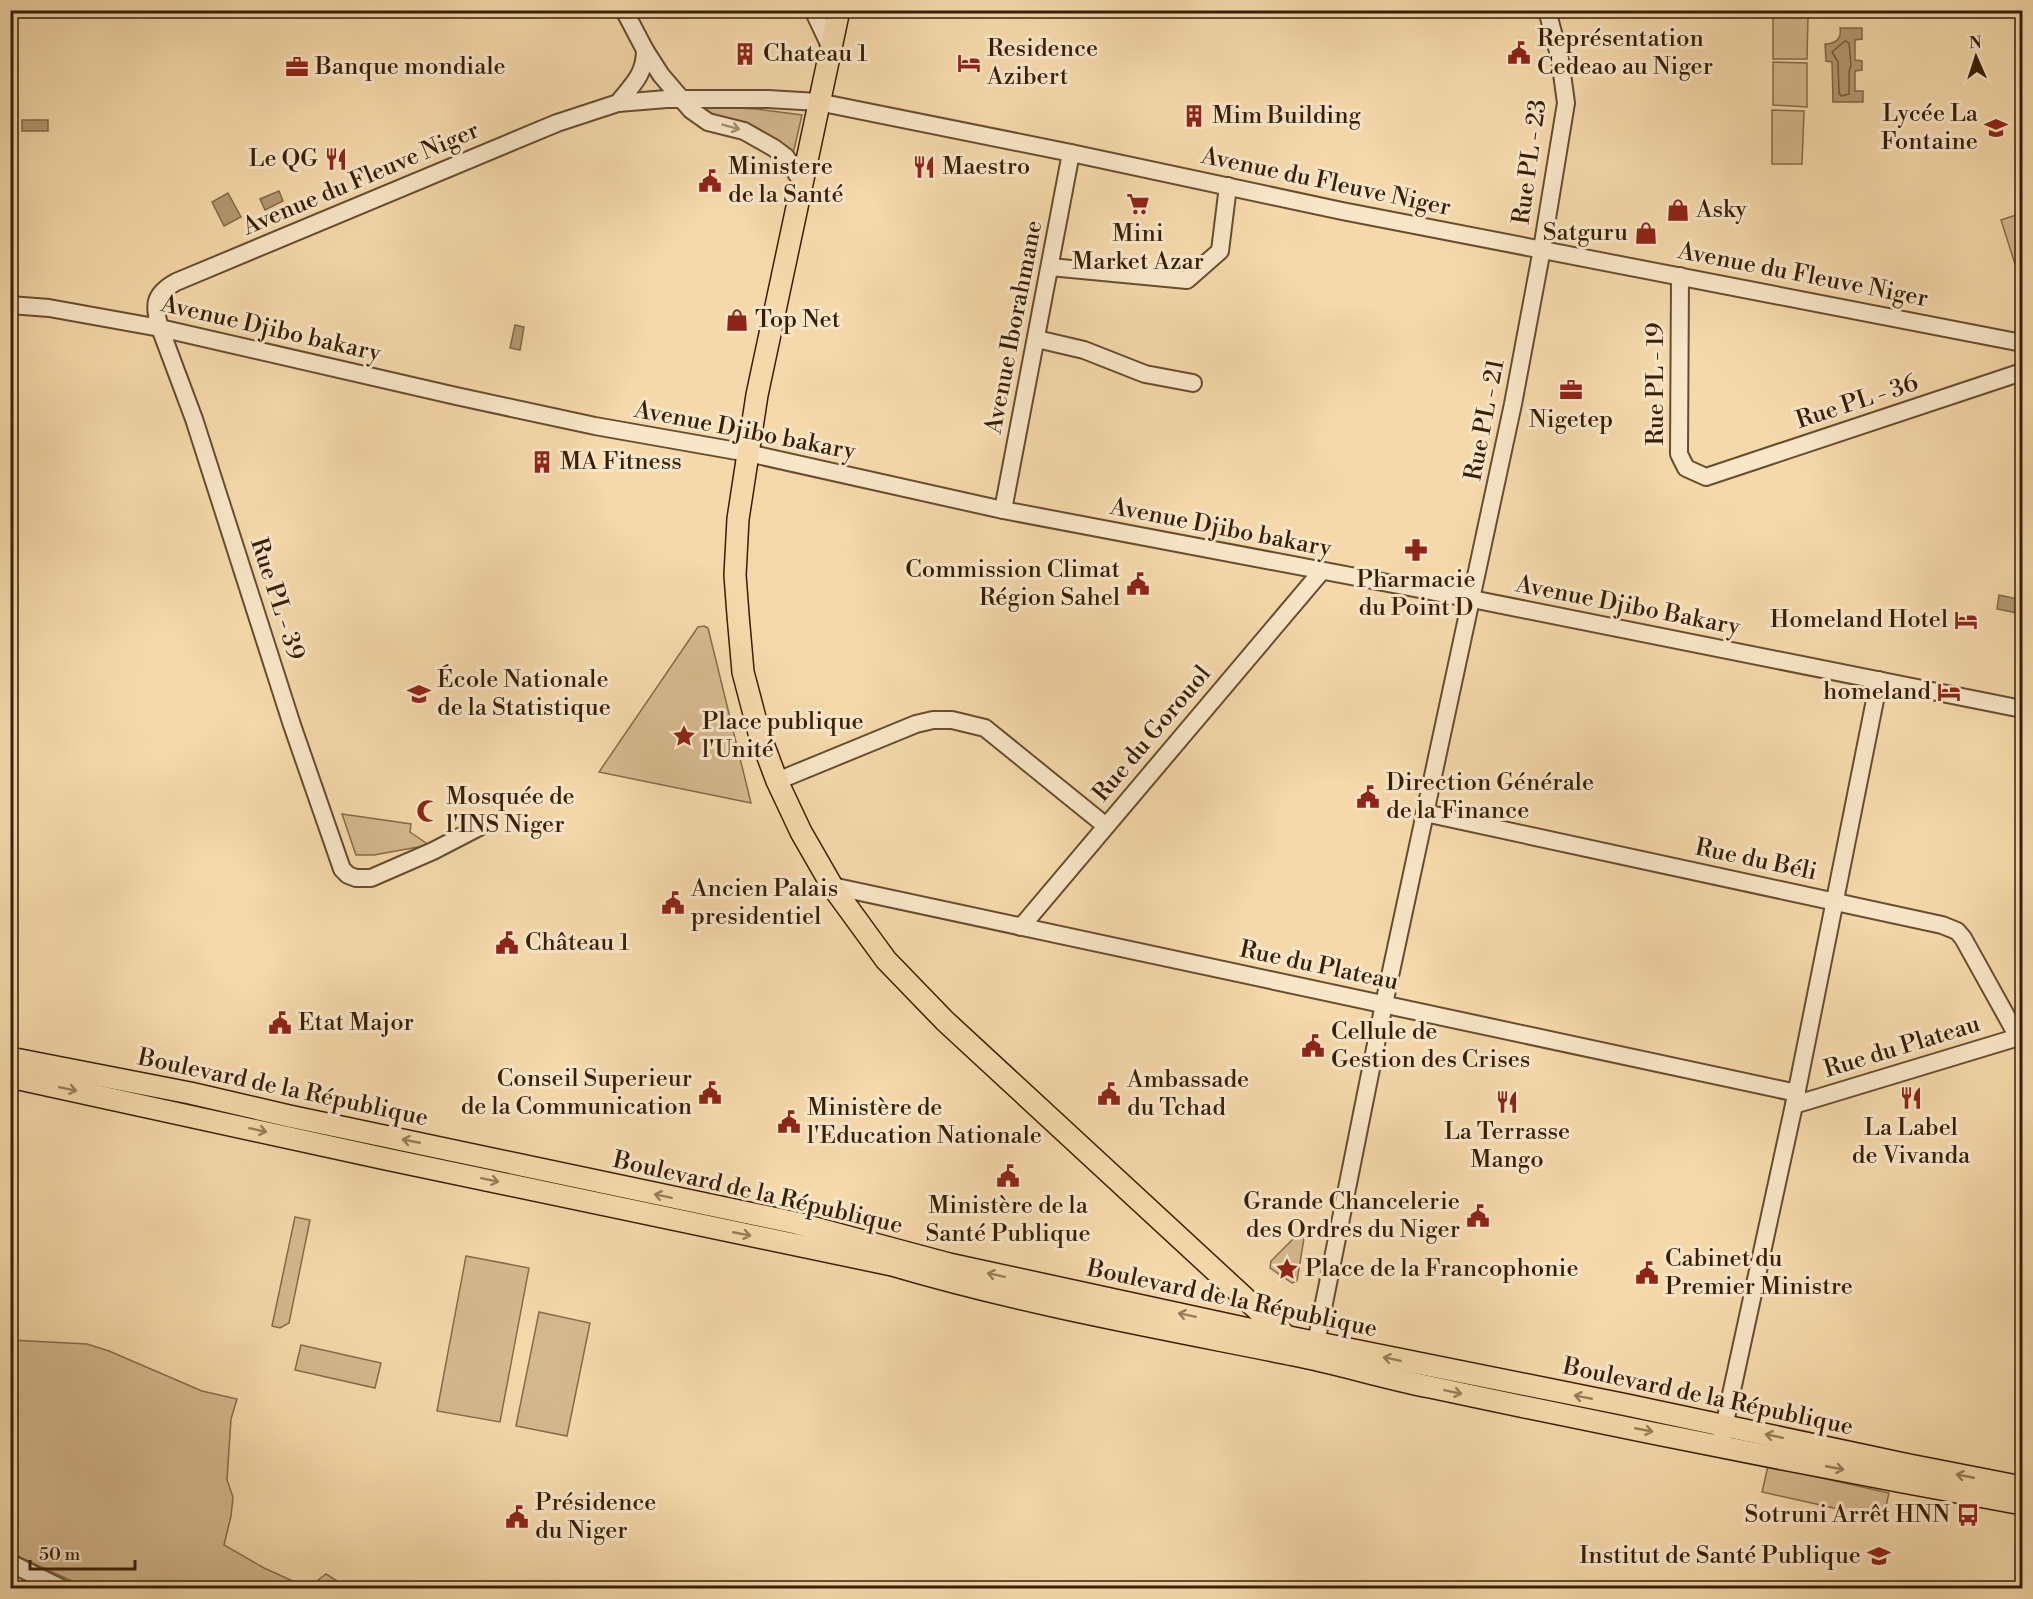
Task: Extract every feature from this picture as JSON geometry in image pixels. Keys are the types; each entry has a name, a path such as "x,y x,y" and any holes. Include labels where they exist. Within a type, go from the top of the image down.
{"main road":[{"path":"839,10 757,395 736,539 738,615 743,672 759,733 777,781 801,832 832,886 886,960 945,1021 1302,1348"},
{"name":"Boulevard de la République","path":"10,1059 447,1170 794,1233 892,1265 947,1272 1113,1319 1302,1348 1424,1386 1909,1466 2022,1487"},
{"name":"Boulevard de la République","path":"10,1077 142,1094 451,1149 704,1215"},
{"path":"447,1170 451,1149"},
{"name":"Boulevard de la République","path":"1722,1436 2022,1504"}],"street":[{"path":"624,10 661,75 691,110 708,122 744,131 774,148 786,157 803,184"},
{"path":"813,10 831,48"},
{"name":"Rue PL - 23","path":"1542,249 1566,103 1560,59 1547,10"},
{"path":"618,103 640,76 645,64 645,50"},
{"name":"Avenue du Fleuve Niger","path":"160,327 155,312 156,303 159,295 176,282 557,123 618,103 683,99 768,99 818,102 1371,217 2022,343"},
{"name":"Avenue Iborahmane","path":"1003,510 1071,153"},
{"path":"1050,267 1187,280 1220,251 1228,186"},
{"name":"Rue PL - 21","path":"1302,1348 1384,1004 1513,404 1542,249"},
{"name":"Rue PL - 19","path":"1680,276 1679,454 1686,468 1706,477"},
{"name":"Avenue Djibo bakary","path":"10,305 49,308 160,327 596,426 748,453 1003,510 1472,599"},
{"name":"Rue PL - 39","path":"160,327 194,419 292,725 342,868 348,875 356,878 371,878 489,822"},
{"path":"1037,339 1084,350 1145,374 1193,383"},
{"name":"Rue PL - 36","path":"1706,477 2022,376"},
{"name":"Rue du Gorouol","path":"1021,927 1321,572"},
{"name":"Avenue Djibo Bakary","path":"1472,599 2022,709"},
{"path":"1722,1436 1796,1099 1879,680"},
{"path":"777,781 916,724 933,720 952,720 984,728 1106,826"},
{"name":"Rue du Béli","path":"1425,813 1942,925 1957,931 1963,938 2020,1036"},
{"name":"Rue du Plateau","path":"832,886 1384,1004 1796,1099 2020,1036"},
{"path":"10,1563 61,1588"}],"shaded area":[{"path":"1773,17 1808,17 1807,59 1773,59"},
{"path":"1773,62 1807,63 1807,107 1773,105"},
{"path":"700,106 756,109 802,115 793,154 699,112"},
{"path":"1772,110 1804,111 1802,164 1772,164"},
{"path":"2022,213 2022,286 2001,220"},
{"path":"698,627 708,628 751,803 599,772"},
{"path":"342,814 411,824 410,832 429,845 374,855 356,855"},
{"path":"295,1217 310,1220 289,1323 280,1328 272,1326"},
{"path":"1306,1226 1297,1281 1292,1283 1270,1268 1271,1261"},
{"path":"466,1256 529,1268 500,1422 437,1411"},
{"path":"539,1312 590,1323 567,1436 516,1426"},
{"path":"10,1340 87,1344 109,1351 202,1391 237,1399 231,1419 227,1480 233,1497 224,1545 264,1568 308,1588 87,1588 11,1553"},
{"path":"301,1345 381,1363 375,1388 295,1370"},
{"path":"1768,1466 1889,1493 1883,1519 1762,1492"},
{"path":"326,1574 348,1588 308,1588"}],"water":[{"path":"1840,28 1862,28 1862,39 1855,40 1855,60 1862,61 1862,70 1855,71 1855,91 1863,91 1863,102 1833,102 1832,62 1826,61 1825,44 1837,40"},
{"path":"22,120 48,120 48,131 22,131"},
{"path":"279,191 283,201 265,210 260,199"},
{"path":"228,193 241,217 224,226 212,202"},
{"path":"515,325 524,327 520,350 510,348"},
{"path":"1999,595 2022,600 2022,614 1997,609"}],"place":[{"name":"Représentation Cedeao au Niger","path":"1519,53"},
{"name":"Chateau 1","path":"745,54"},
{"name":"Residence Azibert","path":"969,63"},
{"name":"Banque mondiale","path":"297,67"},
{"name":"Mim Building","path":"1194,116"},
{"name":"Lycée La Fontaine","path":"1996,128"},
{"name":"Le QG","path":"336,159"},
{"name":"Maestro","path":"924,167"},
{"name":"Ministere de la Santé","path":"710,181"},
{"name":"Mini Market Azar","path":"1138,204"},
{"name":"Asky","path":"1678,210"},
{"name":"Satguru","path":"1646,233"},
{"name":"Top Net","path":"737,320"},
{"name":"Nigetep","path":"1571,390"},
{"name":"MA Fitness","path":"542,462"},
{"name":"Pharmacie du Point D","path":"1416,550"},
{"name":"Commission Climat Région Sahel","path":"1138,584"},
{"name":"Homeland Hotel","path":"1966,620"},
{"name":"homeland","path":"1949,692"},
{"name":"École Nationale de la Statistique","path":"419,694"},
{"name":"Place publique l'Unité","path":"684,736"},
{"name":"Direction Générale de la Finance","path":"1368,797"},
{"name":"Mosquée de l'INS Niger","path":"428,811"},
{"name":"Ancien Palais presidentiel","path":"673,903"},
{"name":"Château 1","path":"507,943"},
{"name":"Etat Major","path":"280,1023"},
{"name":"Cellule de Gestion des Crises","path":"1313,1046"},
{"name":"Conseil Superieur de la Communication","path":"710,1093"},
{"name":"Ambassade du Tchad","path":"1109,1094"},
{"name":"La Label de Vivanda","path":"1911,1098"},
{"name":"La Terrasse Mango","path":"1507,1102"},
{"name":"Ministère de l'Education Nationale","path":"789,1122"},
{"name":"Ministère de la Santé Publique","path":"1008,1176"},
{"name":"Grande Chancelerie des Ordres du Niger","path":"1478,1216"},
{"name":"Place de la Francophonie","path":"1287,1269"},
{"name":"Cabinet du Premier Ministre","path":"1647,1273"},
{"name":"Sotruni Arrêt HNN","path":"1968,1515"},
{"name":"Présidence du Niger","path":"517,1517"},
{"name":"Institut de Santé Publique","path":"1879,1556"}]}
